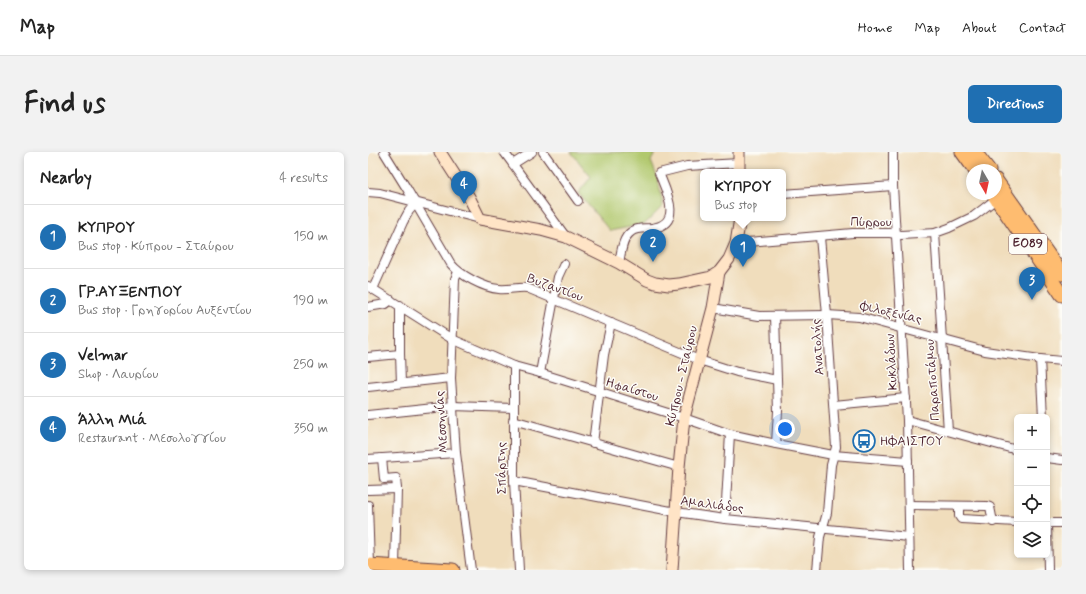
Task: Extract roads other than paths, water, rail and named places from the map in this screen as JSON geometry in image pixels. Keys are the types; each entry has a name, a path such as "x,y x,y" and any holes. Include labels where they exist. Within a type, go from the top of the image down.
{"main road":[{"path":"962,152 971,164"},
{"path":"975,152 984,164"},
{"name":"ΕΟ89","path":"1002,189 1062,274"},
{"name":"ΕΟ89","path":"996,200 1062,295"},
{"path":"369,565 453,570"}],"street":[{"name":"Βυζαντίου","path":"384,152 458,272 487,287 498,289 518,287 527,288 699,360 737,372 777,380"},
{"path":"440,152 480,219"},
{"path":"504,152 566,237"},
{"path":"513,164 532,152"},
{"path":"543,152 578,201"},
{"name":"Κυκλάδων","path":"893,152 893,186 907,420 910,570"},
{"path":"619,263 625,241 631,232 659,226 669,219 671,208 670,201 659,173 687,166 739,162"},
{"path":"786,194 893,186"},
{"path":"368,192 380,193 480,219 541,230 566,237 619,263 655,283 669,285 679,284 711,277 719,272"},
{"name":"Πύρρου","path":"736,243 853,233 935,233 974,216 991,200"},
{"path":"371,288 409,211 416,203"},
{"name":"Κύπρου - Σταύρου","path":"672,570 684,418 713,308 719,272 729,259 736,243 740,221"},
{"name":"Παραποτάμου","path":"935,233 948,431"},
{"name":"Ανατολής","path":"817,570 821,528 827,513 831,465 836,447 820,237"},
{"path":"540,373 558,277 564,264"},
{"name":"Μεσσηνίας","path":"458,272 455,279 451,378 456,453 471,570"},
{"name":"Ηφαίστου","path":"371,288 452,339 514,366 684,418 730,434 833,455 908,461"},
{"path":"368,307 386,304 391,300"},
{"path":"400,305 401,383"},
{"name":"Φιλοξενίας","path":"713,308 759,316 827,315 860,317 942,338 985,351 1040,360 1062,361"},
{"path":"775,316 778,411 776,444"},
{"path":"593,443 604,355 611,323"},
{"path":"368,357 400,354"},
{"path":"1040,360 1043,414"},
{"name":"Σπάρτης","path":"514,366 514,481 519,570"},
{"path":"368,387 451,378"},
{"path":"834,405 906,398"},
{"path":"368,415 453,406 514,408"},
{"path":"514,420 679,467"},
{"path":"907,420 1014,449"},
{"path":"725,520 730,434"},
{"path":"368,459 456,453"},
{"path":"382,458 386,489"},
{"path":"1050,458 1062,460"},
{"path":"384,480 396,478 395,566"},
{"name":"Αμαλιάδος","path":"514,481 725,520 909,537"},
{"path":"368,490 397,489"},
{"path":"909,504 987,506 990,507 993,522"},
{"path":"368,505 369,565"},
{"path":"959,506 959,516 962,519 993,522 1014,522"},
{"path":"1050,522 1062,523"},
{"path":"1048,558 1048,570"}],"place":[{"name":"Άλλη Μιά","path":"464,204"},
{"name":"ΓΡ.ΑΥΞΕΝΤΙΟΥ","path":"653,262"},
{"name":"ΚΥΠΡΟΥ","path":"743,267"},
{"name":"Velmar","path":"1032,300"},
{"name":"ΗΦΑΙΣΤΟΥ","path":"864,441"}]}
